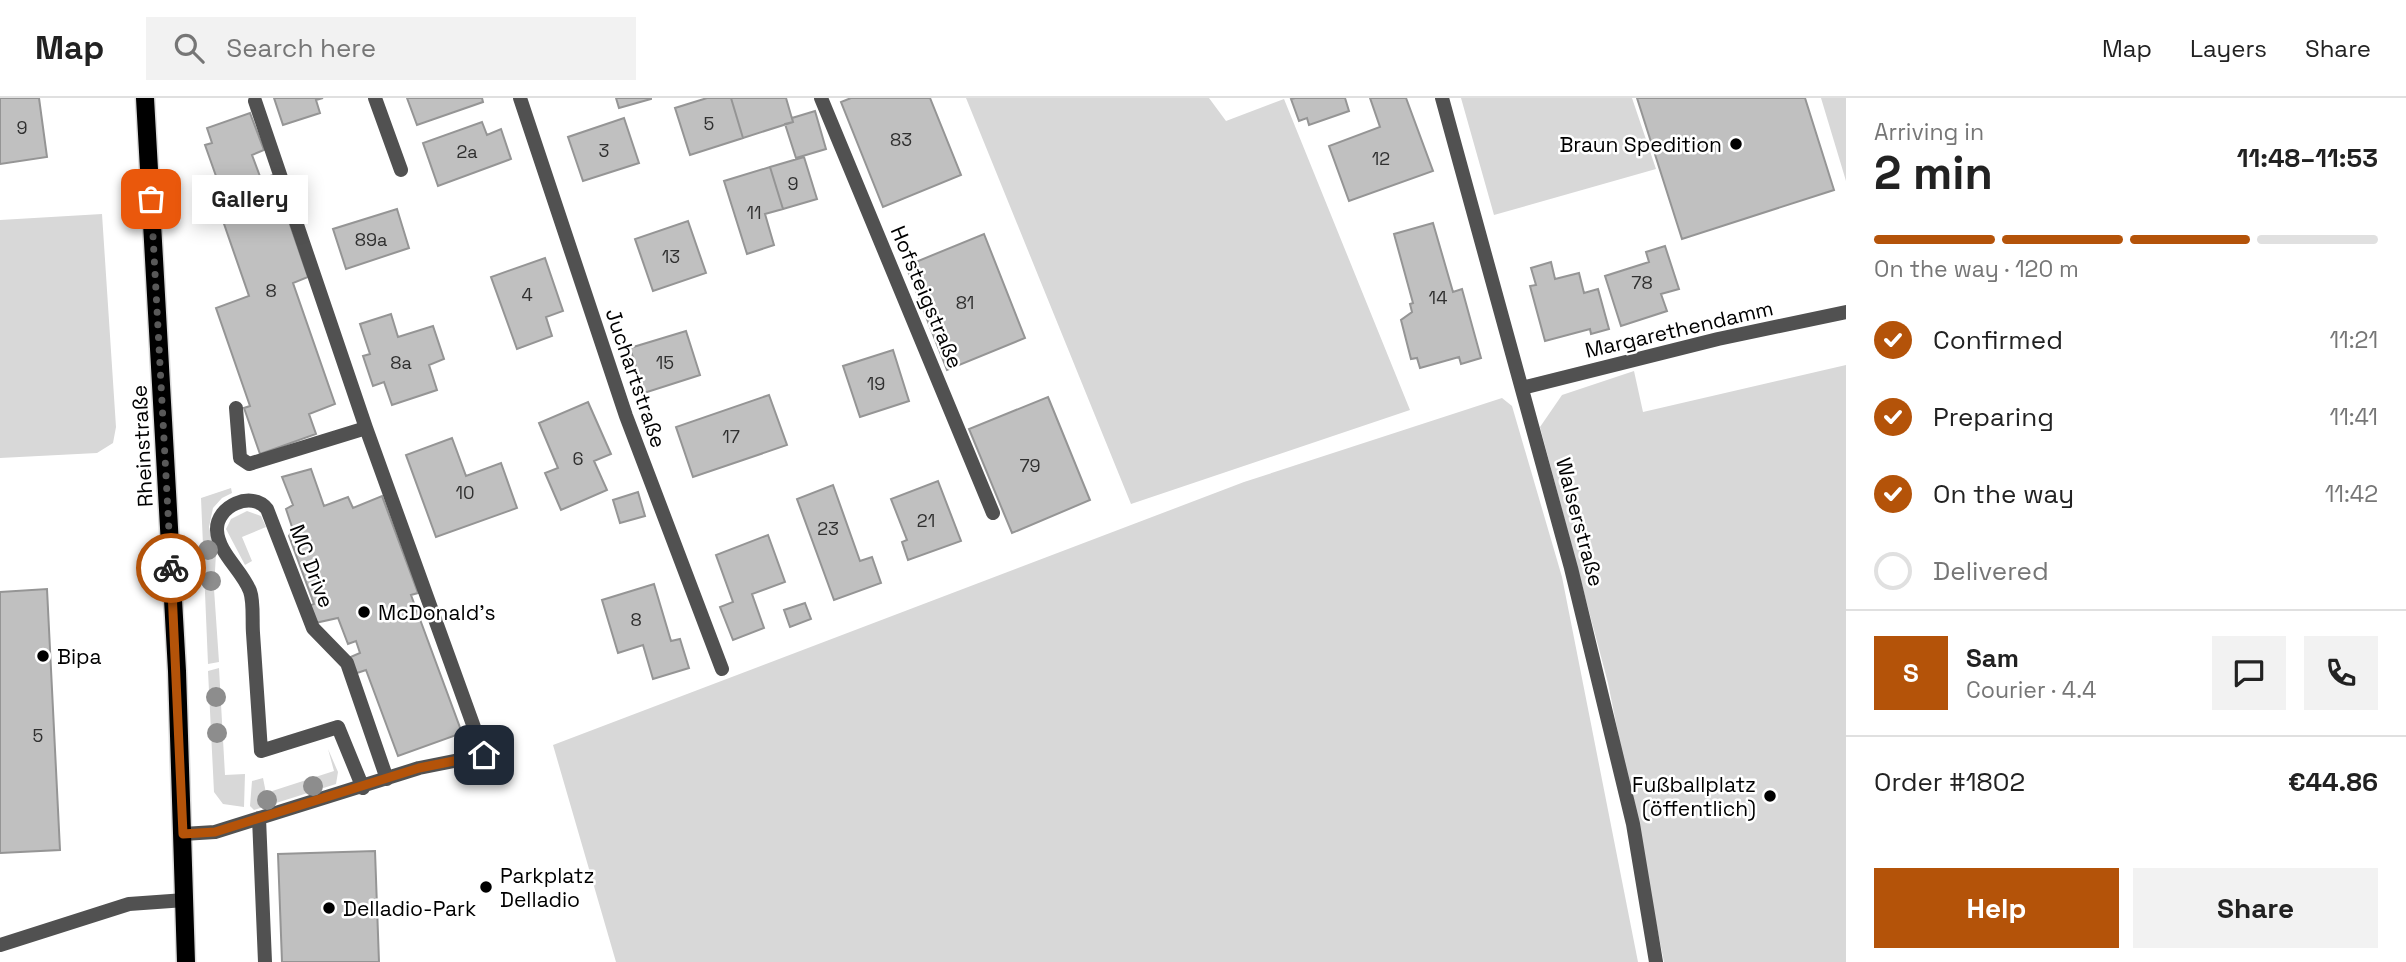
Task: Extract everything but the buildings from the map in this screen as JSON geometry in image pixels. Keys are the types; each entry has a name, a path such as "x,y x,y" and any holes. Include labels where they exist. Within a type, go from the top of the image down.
{"main road":[{"name":"Rheinstraße","path":"145,98 183,834 186,962"}],"street":[{"path":"375,98 401,170"},
{"name":"Juchartstraße","path":"520,98 626,416 722,669"},
{"name":"Hofsteigstraße","path":"821,98 993,513"},
{"name":"Walserstraße","path":"1442,98 1571,568 1633,824 1656,962"},
{"path":"183,834 210,833 363,788 419,768 484,755 366,428 255,101"},
{"name":"Margarethendamm","path":"1522,388 1717,339 1846,312"},
{"path":"236,408 240,458 250,464 366,428"},
{"name":"MC Drive","path":"363,788 338,727 261,751 250,591 222,545 218,523 228,508 250,500 267,509 313,628 347,663 387,779"},
{"path":"259,818 265,962"},
{"path":"0,945 129,905 185,900"}],"shaded area":[{"path":"966,98 1209,98 1226,121 1284,99 1410,410 1131,504"},
{"path":"1461,98 1632,98 1656,169 1494,215"},
{"path":"1821,98 1846,98 1846,181"},
{"path":"102,214 116,427 113,443 97,453 0,458 0,220"},
{"path":"1846,365 1846,962 1664,962 1608,683 1540,427 1562,395 1634,371 1643,412"},
{"path":"1502,398 1512,406 1562,577 1638,962 616,962 553,745 1244,482"},
{"path":"231,488 232,493 222,498 213,508 209,527 216,553 214,589 219,662 208,664 201,498"},
{"path":"247,511 261,516 266,527 242,537 252,561 245,565 226,529 231,519"},
{"path":"219,668 225,775 245,774 244,807 223,804 214,792 208,671"},
{"path":"328,749 338,772 336,784 254,810 250,806 252,781 263,778 266,793 334,771"}],"way so far":[{"path":"151,199 171,568"}],"place":[{"name":"Braun Spedition","path":"1736,144"},
{"name":"Gallery","path":"151,199"},
{"name":"McDonald's","path":"364,612"},
{"name":"Bipa","path":"43,656"},
{"name":"Fußballplatz (öffentlich)","path":"1770,796"},
{"name":"Parkplatz Delladio","path":"486,887"},
{"name":"Delladio-Park","path":"329,908"}],"route":[{"path":"171,568 183,834 215,832 363,788 419,768 484,755"}]}
